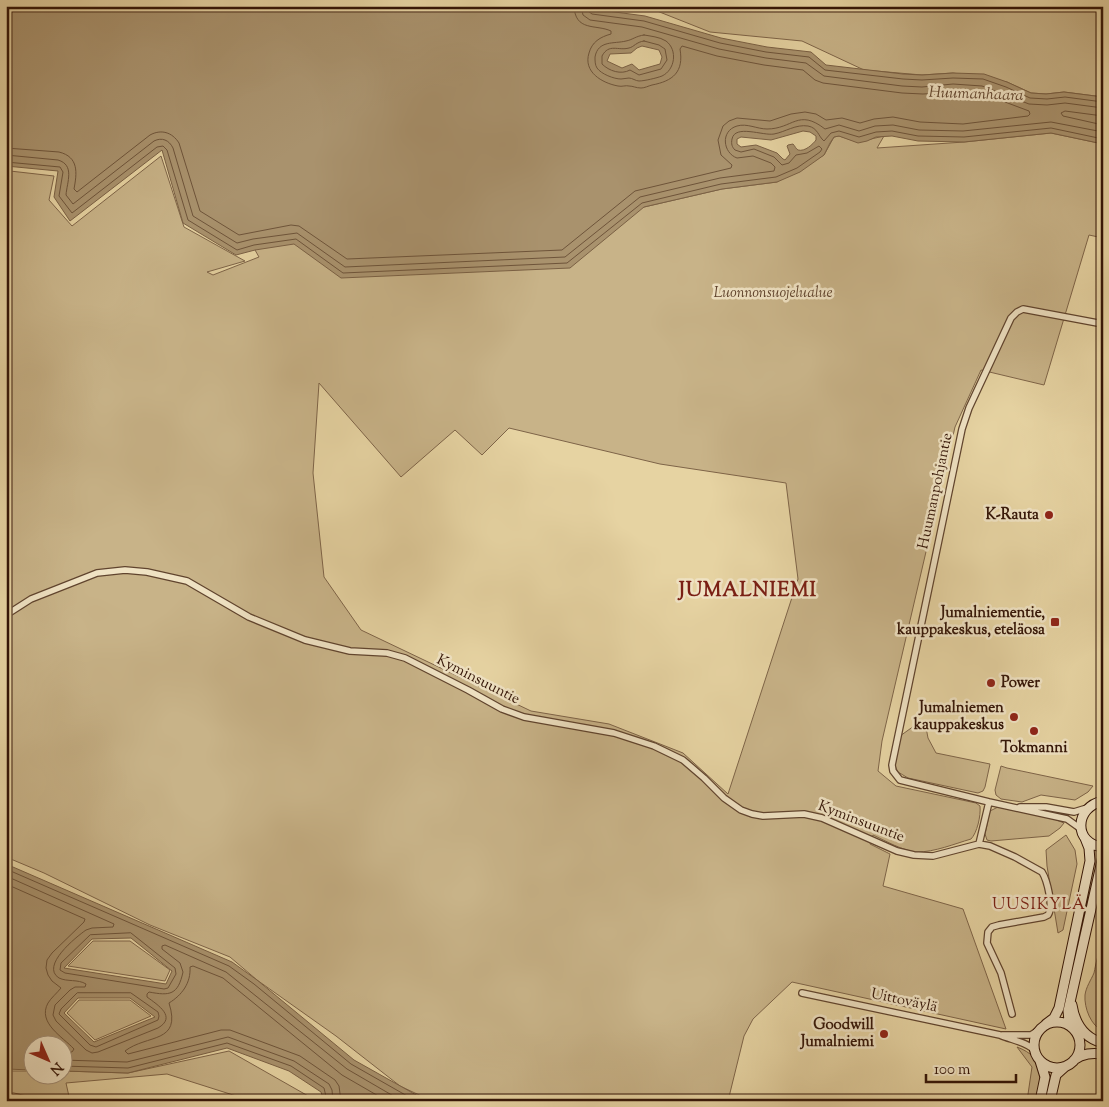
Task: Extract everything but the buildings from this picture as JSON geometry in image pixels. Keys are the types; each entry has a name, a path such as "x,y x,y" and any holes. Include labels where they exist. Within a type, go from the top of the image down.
{"street":[{"name":"Huumanpohjantie","path":"988,802 900,780 893,771 892,756 962,429 969,408 1011,318 1017,312 1023,309 1103,324"},
{"name":"Kyminsuuntie","path":"6,615 31,599 98,573 125,570 147,572 187,581 249,617 305,640 350,651 380,652 406,658 502,709 524,717 614,733 654,746 683,760 724,798 741,810 752,814 763,816 804,814 822,818 897,851 914,855 932,856 979,844"},
{"path":"1040,1101 1044,1077 1043,1065 1037,1055 1034,1044 1036,1036 1054,1018 1059,1008 1090,861 1089,848 1083,834 1082,820 1103,793"},
{"path":"1012,1014 1001,973 987,943 988,932 992,927 999,925 1048,915 1051,908 1045,877 1038,869 990,846 979,844 988,802 1067,819 1093,845 1103,847"},
{"path":"1013,807 1046,807 1074,812 1096,804"},
{"path":"1103,856 1068,1018 1069,1023 1088,1044 1103,1044"},
{"name":"Uittoväylä","path":"802,993 1000,1035 1030,1035 1043,1027"},
{"path":"1072,996 1074,1017 1080,1029 1089,1037 1103,1044"},
{"path":"1037,1055 1045,1064 1052,1067 1069,1064 1080,1049 1076,1032 1062,1022 1054,1022 1043,1027"},
{"name":"Uittoväylä","path":"1000,1035 1012,1041 1028,1045 1037,1055"},
{"path":"1050,1101 1056,1075 1080,1056 1103,1054"}],"green space":[{"path":"632,6 910,6 913,11 927,6 1103,6 1103,97 1064,92 1031,93 1007,82 953,73 922,75 864,70 802,41 710,32 652,9"},
{"name":"Luonnonsuojelualue","path":"1051,133 1103,144 1103,238 1089,235 1044,385 981,370 955,427 882,741 878,771 896,786 976,803 980,806 978,824 971,839 924,852 900,848 873,835 870,844 890,854 883,886 963,909 1006,1029 792,982 753,1019 744,1036 728,1101 432,1101 400,1086 336,1036 257,980 230,957 150,925 44,873 6,857 6,175 10,171 54,176 49,200 72,226 161,156 184,227 245,261 207,272 213,275 259,257 255,250 266,219 644,207 722,189 777,182 824,155 834,137 839,136 858,142 884,136 877,148","holes":["319,383 401,477 455,430 482,455 509,428 660,464 786,483 798,579 728,794 683,753 609,724 531,711 361,630 324,577 313,473"]},
{"path":"921,721 925,722 928,738 936,753 990,764 983,791 978,793 908,778 898,772 895,766 900,736"},
{"path":"1001,766 1093,786 1088,792 1075,800 1041,795 1022,802 1001,799 996,795 995,790"},
{"path":"998,807 1054,819 1064,823 1049,836 987,840 985,834 990,811"},
{"path":"1066,835 1075,850 1077,864 1063,930 1058,933 1046,850"},
{"path":"93,941 130,941 170,970 165,981 68,966"},
{"path":"1103,947 1103,1031 1095,1025 1087,1011 1085,995 1094,973 1098,956"},
{"path":"79,1000 130,1000 151,1016 95,1040 67,1013"},
{"path":"1017,1047 1026,1051 1037,1062 1040,1076 1036,1101 1027,1101 1032,1067"},
{"path":"229,1051 317,1101 252,1101 167,1074 72,1082 72,1071 128,1073"},
{"path":"6,1071 22,1071 22,1084 66,1084 70,1101 47,1101 6,1091"}],"water":[{"name":"Huumanhaara","path":"6,6 585,8 645,16 721,38 767,47 811,52 826,65 903,74 984,74 1031,93 1064,92 1103,97 1103,144 1051,133 964,142 918,141 892,136 876,137 858,143 839,136 834,137 824,155 800,172 777,182 722,189 644,207 570,268 341,278 294,244 236,255 183,223 162,150 70,221 54,197 58,171 6,166","holes":["642,46 659,50 662,57 660,64 639,70 632,64 622,68 607,61 610,54 631,53","803,131 810,132 816,136 816,140 803,150 798,150 793,144 788,145 790,154 785,160 777,153 756,145 741,147 737,144 737,139 741,137 771,140"]},
{"path":"6,864 232,962 257,980 354,1060 427,1101 324,1101 321,1092 289,1071 227,1048 128,1073 72,1071 72,1034 22,1034 22,1070 6,1069","holes":["131,938 172,971 166,984 64,968 92,939","78,998 130,998 155,1017 94,1042 64,1013"]}],"place":[{"name":"K-Rauta","path":"1049,515"},
{"name":"Jumalniementie, kauppakeskus, eteläosa","path":"1055,622"},
{"name":"Power","path":"991,683"},
{"name":"Jumalniemen kauppakeskus","path":"1014,717"},
{"name":"Tokmanni","path":"1034,731"},
{"name":"Goodwill Jumalniemi","path":"884,1034"}],"district":[{"name":"JUMALNIEMI","path":"748,591"},
{"name":"UUSIKYLÄ","path":"1039,905"}]}
